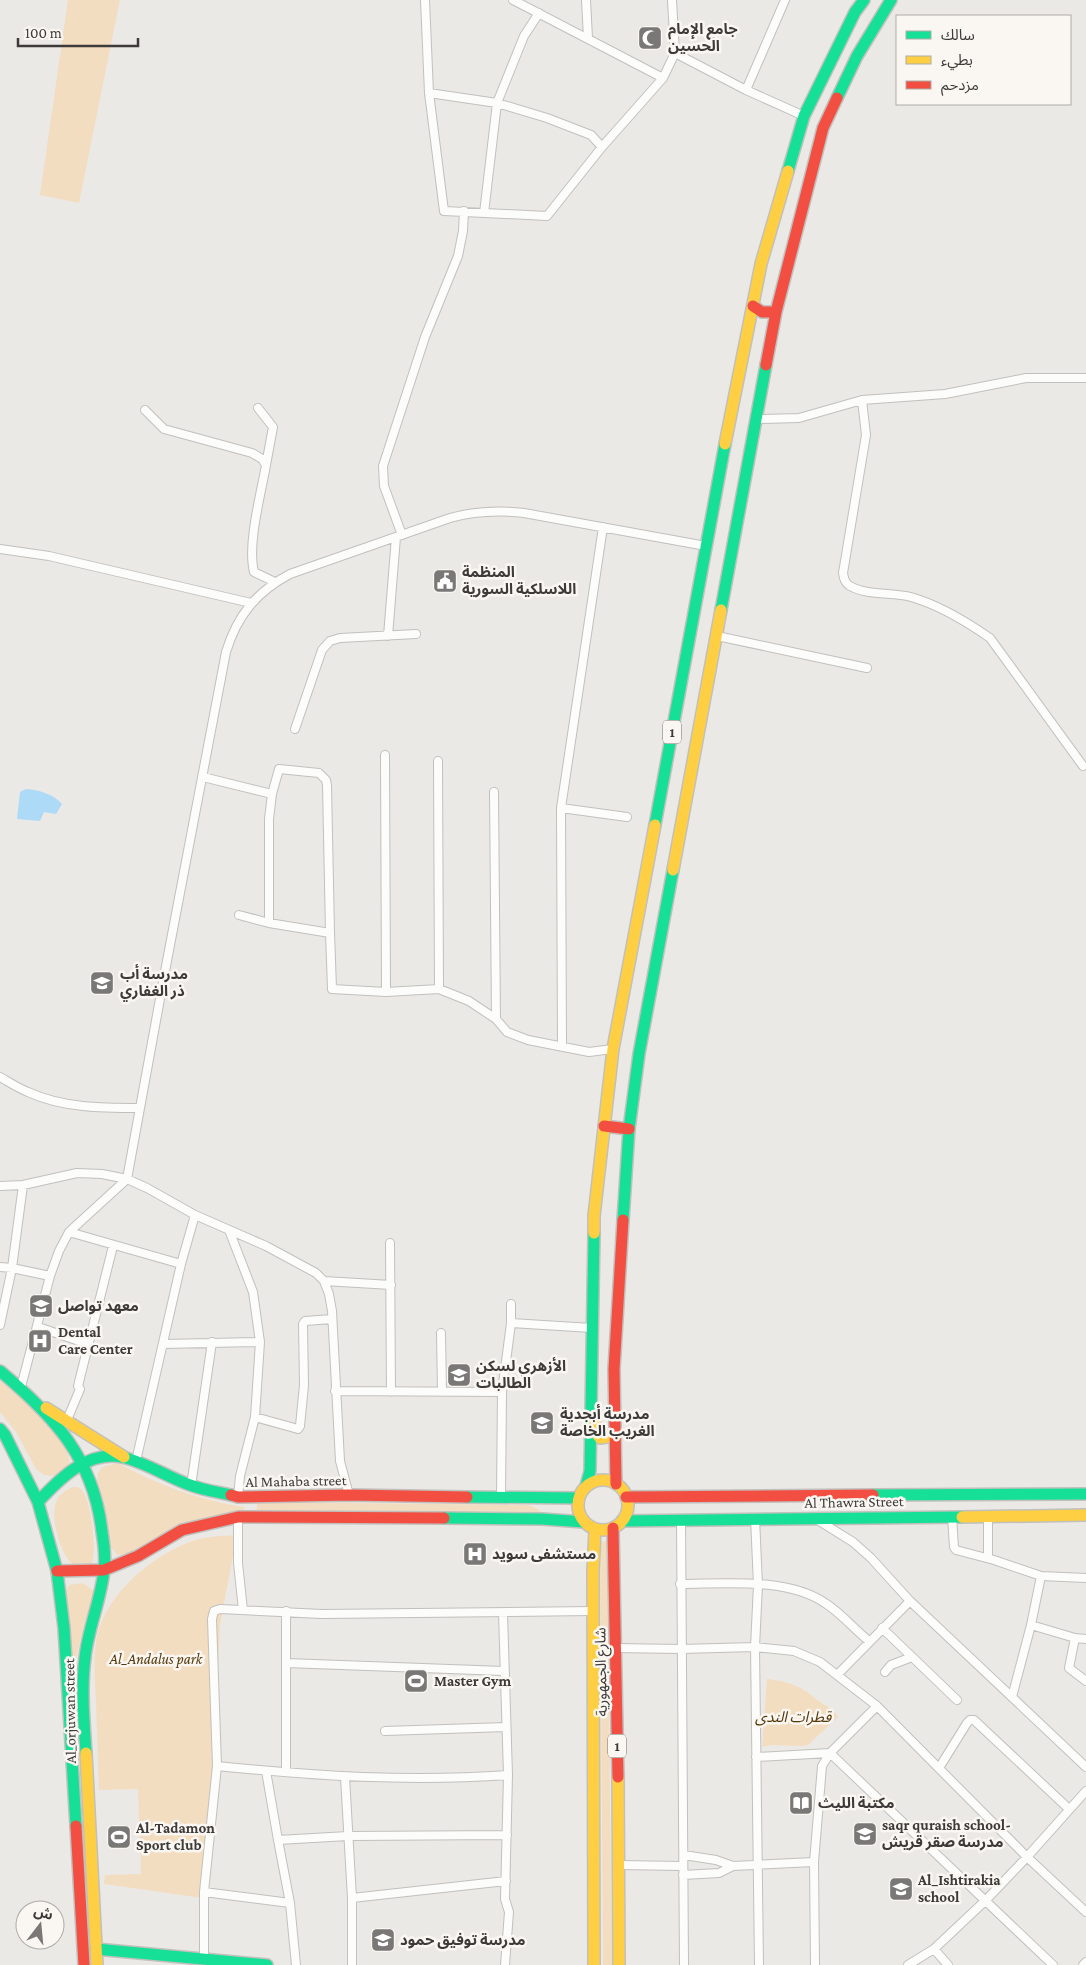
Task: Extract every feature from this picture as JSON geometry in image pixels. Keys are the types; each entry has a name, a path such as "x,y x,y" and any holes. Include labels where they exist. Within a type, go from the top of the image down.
{"main road":[{"name":"1","path":"586,1486 590,1471 594,1216 613,1049 706,546 761,264 804,116 855,12 864,0"},
{"name":"1","path":"616,1484 614,1369 629,1128 639,1054 776,312 823,128 857,56 891,0"},
{"path":"753,306 762,312 776,312"},
{"path":"604,1126 629,1128"},
{"name":"Al_orjuwan street","path":"0,1371 21,1387 58,1426 84,1463 96,1489 102,1514 104,1570 98,1603 84,1651 86,1786 97,1965"},
{"path":"591,1397 597,1436 604,1439 615,1430"},
{"path":"33,1400 124,1457"},
{"name":"Al_orjuwan street","path":"0,1429 5,1435 38,1502 58,1571 64,1628 84,1965"},
{"name":"Al Mahaba street","path":"38,1502 54,1484 84,1463 107,1455 136,1461 191,1486 238,1497 349,1495 578,1498"},
{"path":"58,1571 104,1570 138,1556 182,1530 238,1517 542,1519 584,1522 595,1528 607,1530 617,1524 626,1513 626,1497 622,1490 616,1484 601,1480 586,1486 578,1498 578,1511 584,1522"},
{"name":"Al Thawra Street","path":"626,1497 1086,1494"},
{"path":"968,1495 966,1506 970,1516"},
{"path":"935,1496 938,1506 936,1516"},
{"path":"254,1497 252,1509 254,1516"},
{"path":"542,1519 546,1506 543,1498"},
{"name":"Al Thawra Street","path":"617,1524 681,1519 1086,1515"},
{"name":"شارع الجمهورية","path":"617,1524 615,1648 619,1965"},
{"name":"شارع الجمهورية","path":"594,1965 593,1611 595,1528"},
{"path":"96,1949 267,1965"}],"street":[{"path":"425,0 429,93 444,211 547,216 602,147 663,78 675,53 672,0"},
{"path":"513,0 663,78"},
{"path":"586,0 588,38"},
{"path":"746,90 785,0"},
{"path":"484,213 497,103 524,36 539,13"},
{"path":"675,53 746,90 804,116"},
{"path":"429,93 497,103 547,118 591,135 602,147"},
{"path":"388,636 399,536 384,486 384,460 425,337 458,256 463,231 464,211"},
{"path":"757,419 799,418 862,400 945,394 1026,378 1086,378"},
{"path":"862,400 866,435 844,573 848,586 859,590 910,597 926,602 971,625 990,638 1083,766"},
{"path":"258,408 273,426 253,545 252,564 254,572 276,582"},
{"path":"145,410 164,429 252,453 262,459 266,465"},
{"path":"21,1387 58,1251 69,1232 127,1179 226,652 236,625 251,603 276,582 302,569 461,515 486,512 524,513 706,546"},
{"path":"562,1046 561,808 603,527"},
{"path":"0,550 49,556 251,603"},
{"path":"295,730 322,650 327,643 337,638 416,634"},
{"path":"717,636 867,668"},
{"path":"385,755 386,992"},
{"path":"438,761 439,989"},
{"path":"269,923 269,819 272,794 279,769 319,773 326,780 332,989 386,992 439,989 469,1001 496,1019 507,1032 528,1040 588,1052 613,1049"},
{"path":"203,777 272,794"},
{"path":"494,792 496,1019"},
{"path":"561,808 627,817"},
{"path":"238,914 269,923 330,933"},
{"path":"0,1078 29,1093 58,1102 93,1108 140,1108"},
{"path":"0,1186 23,1185 77,1173 102,1174 127,1179 195,1215 266,1246 316,1273 324,1281 329,1294 340,1460 349,1495"},
{"path":"0,1324 12,1268 23,1185"},
{"path":"136,1461 181,1264 195,1215"},
{"path":"229,1230 252,1292 258,1317 260,1342 255,1417 240,1476 238,1497"},
{"path":"69,1232 181,1264"},
{"path":"390,1244 391,1392"},
{"path":"67,1420 80,1388 78,1386 113,1246"},
{"path":"0,1267 50,1276"},
{"path":"324,1281 391,1285"},
{"path":"501,1497 502,1392 511,1323 511,1304"},
{"path":"255,1417 298,1429 300,1426 304,1385 303,1324 305,1321 332,1319"},
{"path":"511,1323 592,1328"},
{"path":"38,1327 88,1344"},
{"path":"441,1333 442,1391"},
{"path":"191,1486 212,1342"},
{"path":"163,1344 260,1342"},
{"path":"335,1391 502,1392"},
{"path":"988,1515 988,1558"},
{"path":"952,1516 954,1547 956,1550 988,1558 1041,1576 1086,1578"},
{"path":"238,1517 238,1563 243,1610"},
{"path":"755,1518 758,1584 755,1647 760,1965"},
{"path":"814,1518 853,1542 871,1558 910,1601 1086,1767"},
{"path":"681,1519 684,1965"},
{"path":"1012,1697 1031,1625 1041,1576"},
{"path":"680,1584 758,1584 798,1590 825,1602 869,1641"},
{"path":"838,1674 910,1601"},
{"path":"204,1960 204,1892 217,1766 212,1619 214,1611 220,1609 322,1614 593,1611"},
{"path":"286,1612 286,1772"},
{"path":"503,1613 508,1775 505,1899 509,1912 505,1965"},
{"path":"1031,1625 1075,1638 1086,1639"},
{"path":"882,1628 957,1700"},
{"path":"1075,1638 1069,1668 1086,1681"},
{"path":"615,1648 755,1647 794,1651 820,1662 878,1706 1027,1857 1086,1912"},
{"path":"885,1672 891,1665 912,1657"},
{"path":"286,1663 504,1671"},
{"path":"815,1965 814,1862 822,1766 830,1754 878,1706"},
{"path":"939,1768 967,1723 970,1720 974,1720 1069,1809"},
{"path":"385,1731 506,1727"},
{"path":"756,1757 830,1754 986,1900 1052,1965"},
{"path":"217,1766 345,1777 455,1779 508,1775"},
{"path":"266,1771 290,1903 296,1965"},
{"path":"345,1777 352,1898 352,1965"},
{"path":"908,1965 934,1949 986,1900 1086,1791"},
{"path":"278,1840 348,1836 507,1835"},
{"path":"684,1855 716,1860 733,1866 814,1862"},
{"path":"619,1865 683,1866"},
{"path":"683,1874 719,1873 733,1866"},
{"path":"352,1898 506,1881"},
{"path":"204,1892 290,1903"},
{"path":"934,1949 948,1965"},
{"path":"1083,1965 1086,1962"}],"green space":[{"path":"68,0 120,0 79,203 40,195"},
{"path":"0,1381 31,1406 52,1428 66,1451 70,1462 65,1471 52,1476 44,1475 36,1469 16,1432 0,1412"},
{"path":"118,1463 179,1491 244,1507 244,1516 184,1526 153,1539 131,1554 117,1555 108,1544 104,1501 97,1489 98,1473 102,1467"},
{"path":"73,1487 80,1488 85,1494 92,1524 94,1548 92,1563 82,1565 73,1564 68,1560 60,1544 55,1525 54,1508 56,1502 63,1493"},
{"path":"257,1502 528,1505 541,1512 540,1514 257,1514"},
{"name":"Al_Andalus park","path":"237,1535 220,1625 214,1753 202,1898 104,1884 105,1875 141,1874 138,1789 99,1790 94,1665 100,1625 120,1592 149,1565 182,1545 199,1539"},
{"path":"607,1541 612,1965 603,1965 600,1542"},
{"path":"83,1583 93,1590 93,1602 85,1621 76,1660 70,1660 66,1590 69,1585"},
{"name":"قطرات الندى","path":"767,1679 790,1683 801,1688 832,1710 838,1717 808,1745 771,1745 762,1747"}],"water":[{"path":"26,789 46,793 62,804 56,814 44,812 40,821 17,819 20,792"}],"traffic: fast":[{"path":"788,171 804,116 855,12 864,0"},
{"path":"837,98 857,56 891,0"},
{"path":"721,610 766,365"},
{"path":"655,825 725,444"},
{"path":"623,1220 629,1129 639,1054 673,870"},
{"path":"586,1486 590,1471 594,1233"},
{"path":"0,1371 38,1405 68,1441 90,1482 98,1506 105,1560 84,1670 83,1705 86,1753"},
{"path":"0,1429 5,1435 38,1502 57,1571 64,1628 76,1826"},
{"path":"38,1502 77,1467 100,1457 113,1456 126,1458 150,1467 195,1487 231,1495"},
{"path":"873,1495 1086,1494"},
{"path":"467,1497 578,1498"},
{"path":"622,1521 962,1517"},
{"path":"444,1518 542,1519 584,1522"},
{"path":"96,1949 267,1965"}],"traffic: slow":[{"path":"725,444 761,264 788,171"},
{"path":"673,870 721,610"},
{"path":"594,1233 594,1216 613,1049 655,825"},
{"path":"46,1408 124,1457"},
{"path":"595,1422 595,1432 600,1438 607,1437 615,1431"},
{"path":"603,1480 621,1487 628,1505 621,1523 603,1530 585,1523 578,1505 585,1487 603,1480"},
{"path":"962,1517 1086,1515"},
{"path":"594,1965 593,1571 595,1529"},
{"path":"86,1753 97,1965"},
{"path":"618,1777 619,1965"}],"traffic: jam":[{"path":"766,365 776,312 823,128 837,98"},
{"path":"753,306 762,312 776,312"},
{"path":"604,1126 629,1129"},
{"path":"616,1484 614,1369 623,1220"},
{"path":"231,1495 238,1497 349,1495 467,1497"},
{"path":"626,1497 873,1495"},
{"path":"57,1571 104,1570 138,1556 182,1530 238,1517 444,1518"},
{"path":"613,1528 618,1777"},
{"path":"76,1826 84,1965"}],"place":[{"name":"جامع الإمام الحسين","path":"650,38"},
{"name":"المنظمة اللاسلكية السورية","path":"445,581"},
{"name":"مدرسة أب ذر الغفاري","path":"102,983"},
{"name":"معهد تواصل","path":"41,1306"},
{"name":"Dental Care Center","path":"40,1341"},
{"name":"الأزهري لسكن الطالبات","path":"459,1375"},
{"name":"مدرسة أبجدية الغريب الخاصة","path":"542,1423"},
{"name":"مستشفى سويد","path":"475,1554"},
{"name":"Master Gym","path":"416,1681"},
{"name":"مكتبة الليث","path":"801,1803"},
{"name":"saqr quraish school- مدرسة صقر قريش","path":"865,1834"},
{"name":"Al-Tadamon Sport club","path":"119,1837"},
{"name":"Al_Ishtirakia school","path":"901,1889"},
{"name":"مدرسة توفيق حمود","path":"383,1940"}]}
